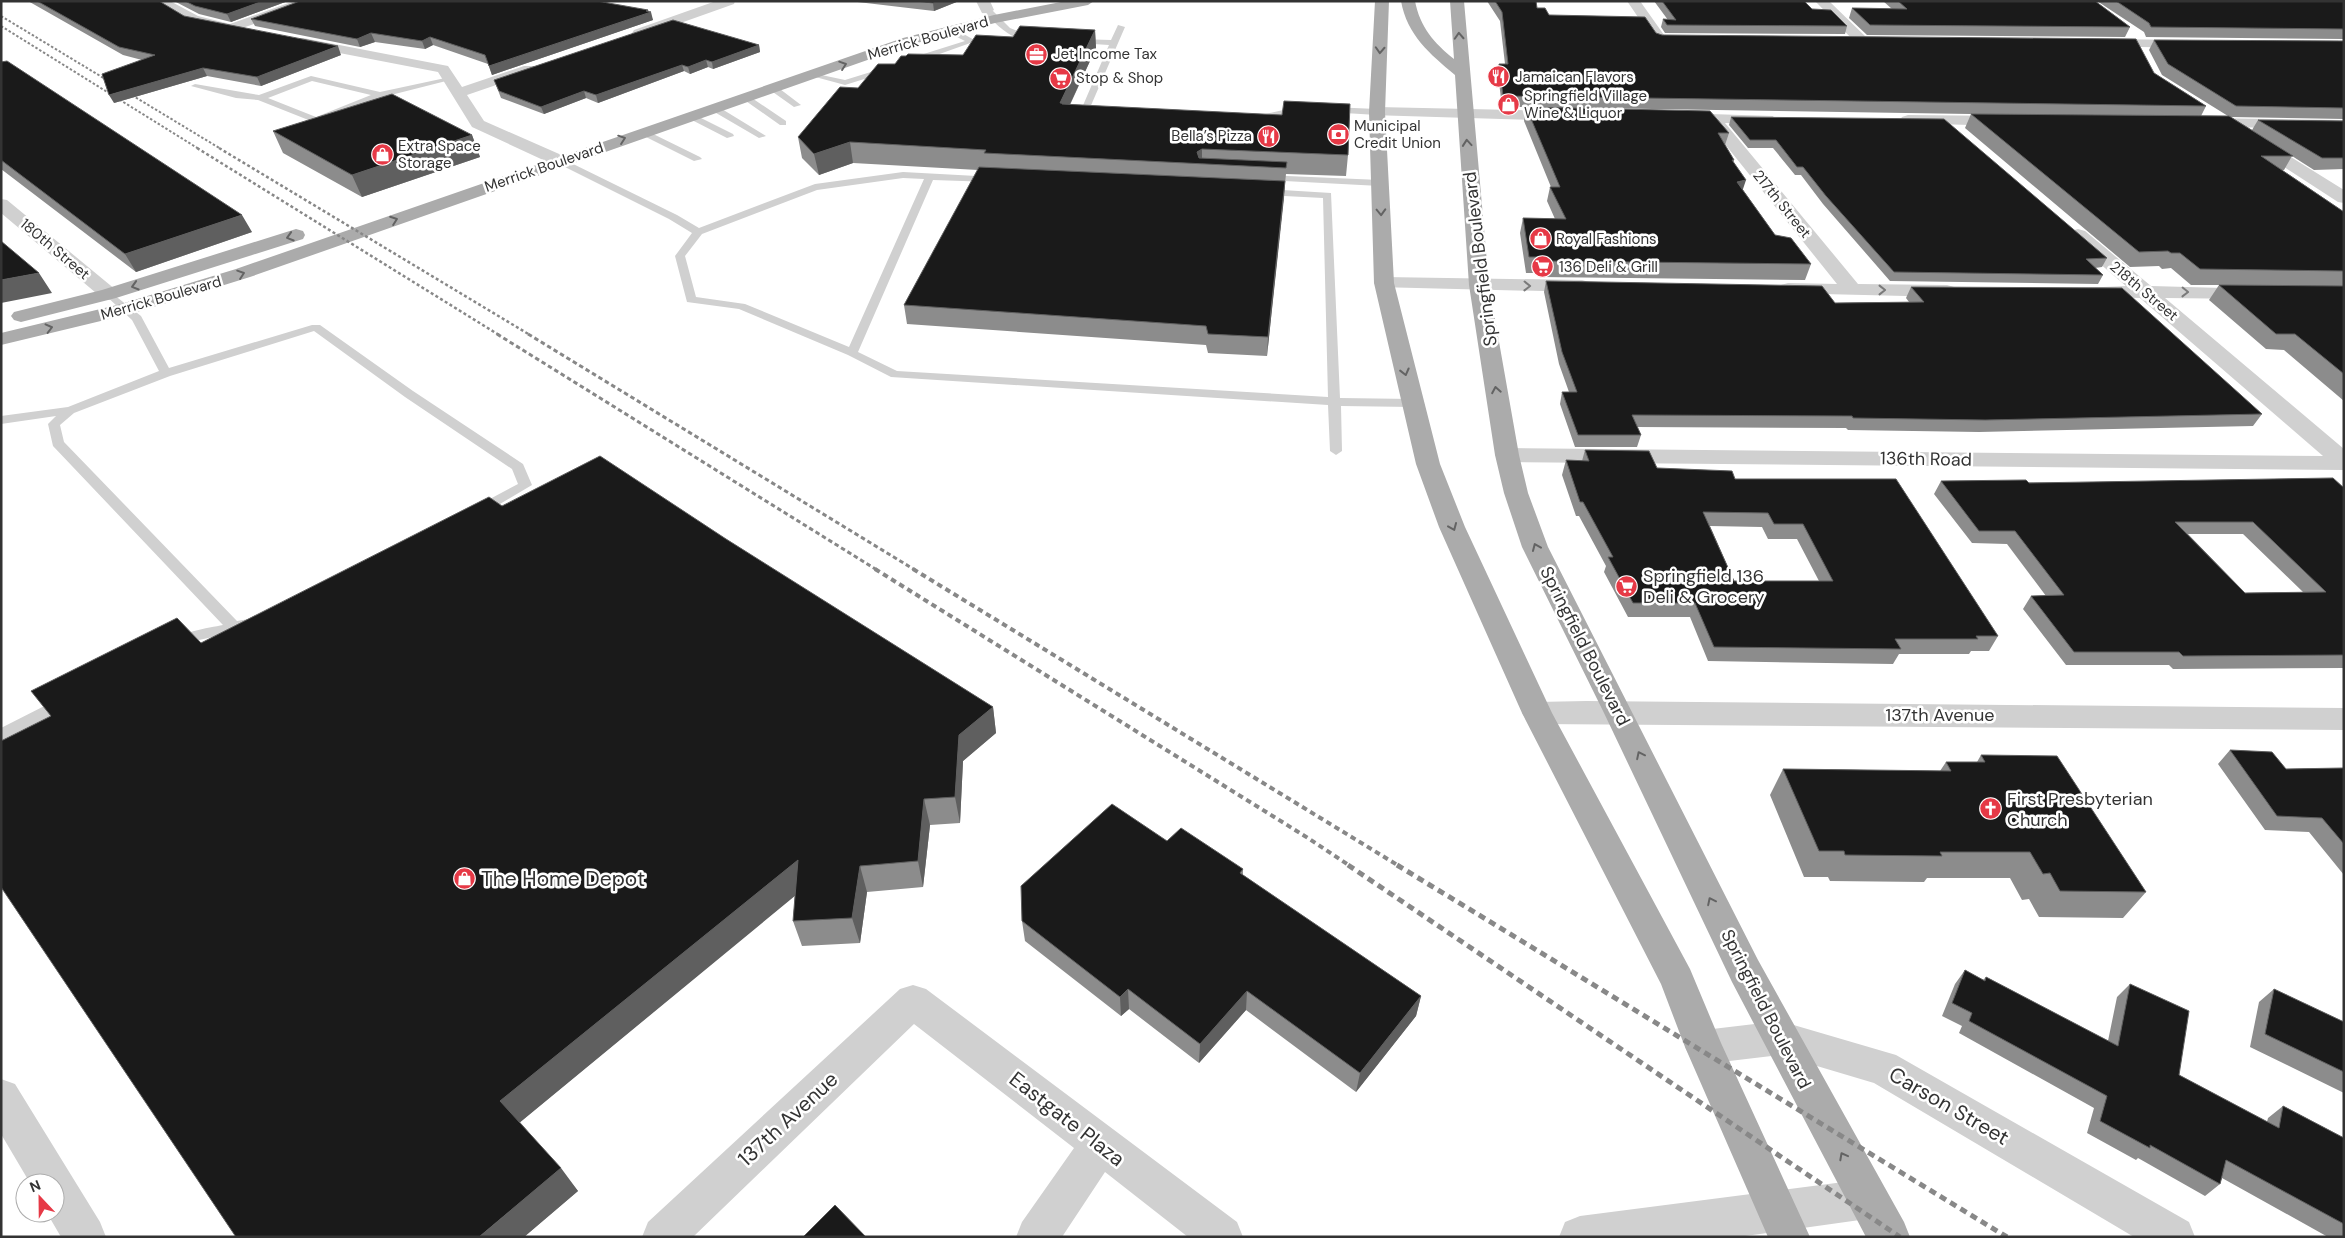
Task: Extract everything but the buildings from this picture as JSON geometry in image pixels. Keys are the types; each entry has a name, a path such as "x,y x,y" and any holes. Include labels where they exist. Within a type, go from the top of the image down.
{"main road":[{"name":"Merrick Boulevard","path":"1,320 109,294 336,223 540,153 660,115 843,48 988,10 1033,1"},
{"name":"Merrick Boulevard","path":"1,339 127,309 243,273 643,132 908,41 950,30 988,10 1088,1"},
{"path":"1382,1 1377,112 1384,283 1428,464 1452,527 1537,713 1677,980 1704,1047 1783,1224"},
{"path":"1408,1 1415,28 1430,47 1462,72"},
{"name":"Springfield Boulevard","path":"1457,1 1478,285 1507,455 1516,493 1535,546 1780,1038 1889,1237"}],"street":[{"path":"158,1 193,19 260,34"},
{"path":"231,28 307,1"},
{"path":"628,36 729,1"},
{"path":"1633,1 1660,39 1704,40"},
{"path":"1821,1 1867,41 1842,41"},
{"path":"651,12 684,18"},
{"path":"2124,27 2138,37 2140,50"},
{"path":"289,39 443,69 478,124 560,161"},
{"path":"2088,43 2140,50 2208,44"},
{"path":"459,92 545,64"},
{"path":"2204,110 2344,198"},
{"path":"1377,112 1582,116"},
{"path":"1662,117 1780,119"},
{"name":"217th Street","path":"1712,118 1852,290"},
{"path":"1896,120 2021,121"},
{"path":"1944,120 1964,137"},
{"path":"2185,123 2344,125"},
{"name":"180th Street","path":"1,204 109,294"},
{"name":"218th Street","path":"2061,220 2344,462"},
{"path":"1384,283 1596,286"},
{"path":"1774,289 1969,291"},
{"path":"2067,291 2276,293"},
{"name":"136th Road","path":"1507,455 2344,462"},
{"name":"137th Avenue","path":"1537,713 2344,719"},
{"name":"137th Avenue","path":"663,1237 913,1000"},
{"name":"Eastgate Plaza","path":"913,1000 1100,1146 1222,1237"},
{"name":"Carson Street","path":"1704,1047 1780,1038 1883,1068 2174,1237"},
{"path":"5,1112 45,1173"},
{"path":"1037,1237 1100,1146"},
{"path":"1580,1237 1783,1224 1867,1199"},
{"path":"65,1204 85,1237"}],"lane":[{"path":"988,10 1024,39 1044,40"},
{"path":"1103,119 1090,117 1085,114 1085,110 1121,27"},
{"path":"908,62 972,41 950,30"},
{"path":"1072,41 1115,43"},
{"path":"812,75 845,83 899,65"},
{"path":"260,98 311,78 380,95"},
{"path":"195,86 236,96 260,98 316,120 380,95 450,79"},
{"path":"773,88 797,105"},
{"path":"746,97 783,123"},
{"path":"714,108 762,136"},
{"path":"1235,122 1292,109 1307,109"},
{"path":"1325,110 1377,112"},
{"path":"691,116 730,136"},
{"path":"643,132 697,159"},
{"path":"560,161 698,232"},
{"path":"1006,180 903,175 815,187 698,232 680,256 691,300 741,306 852,353 895,374 1335,401 1413,403"},
{"path":"852,353 930,177"},
{"path":"1251,177 1380,183"},
{"path":"1250,191 1328,195 1336,451"},
{"path":"109,294 137,318 166,373"},
{"path":"1,420 70,410 166,373 316,327 409,394 518,467 524,485 463,519"},
{"path":"70,410 54,424 58,443 234,627"},
{"path":"159,654 195,636 263,621"},
{"path":"4,730 78,695"}],"railway":[{"path":"1,16 221,149"},
{"path":"1,26 199,149"},
{"path":"197,148 499,335"},
{"path":"219,148 530,335"},
{"path":"497,334 877,570"},
{"path":"528,334 915,570"},
{"path":"875,569 1350,866"},
{"path":"913,569 1399,866"},
{"path":"1348,865 1900,1237"},
{"path":"1397,865 2007,1237"}],"place":[{"name":"Jet Income Tax","path":"1037,54"},
{"name":"Jamaican Flavors","path":"1499,77"},
{"name":"Stop & Shop","path":"1060,78"},
{"name":"Springfield Village Wine & Liquor","path":"1508,105"},
{"name":"Municipal Credit Union","path":"1338,135"},
{"name":"Bella’s Pizza","path":"1268,136"},
{"name":"Extra Space Storage","path":"382,155"},
{"name":"Royal Fashions","path":"1540,239"},
{"name":"136 Deli & Grill","path":"1543,267"},
{"name":"Springfield 136 Deli & Grocery","path":"1627,586"},
{"name":"First Presbyterian Church","path":"1991,809"},
{"name":"The Home Depot","path":"465,879"}]}
